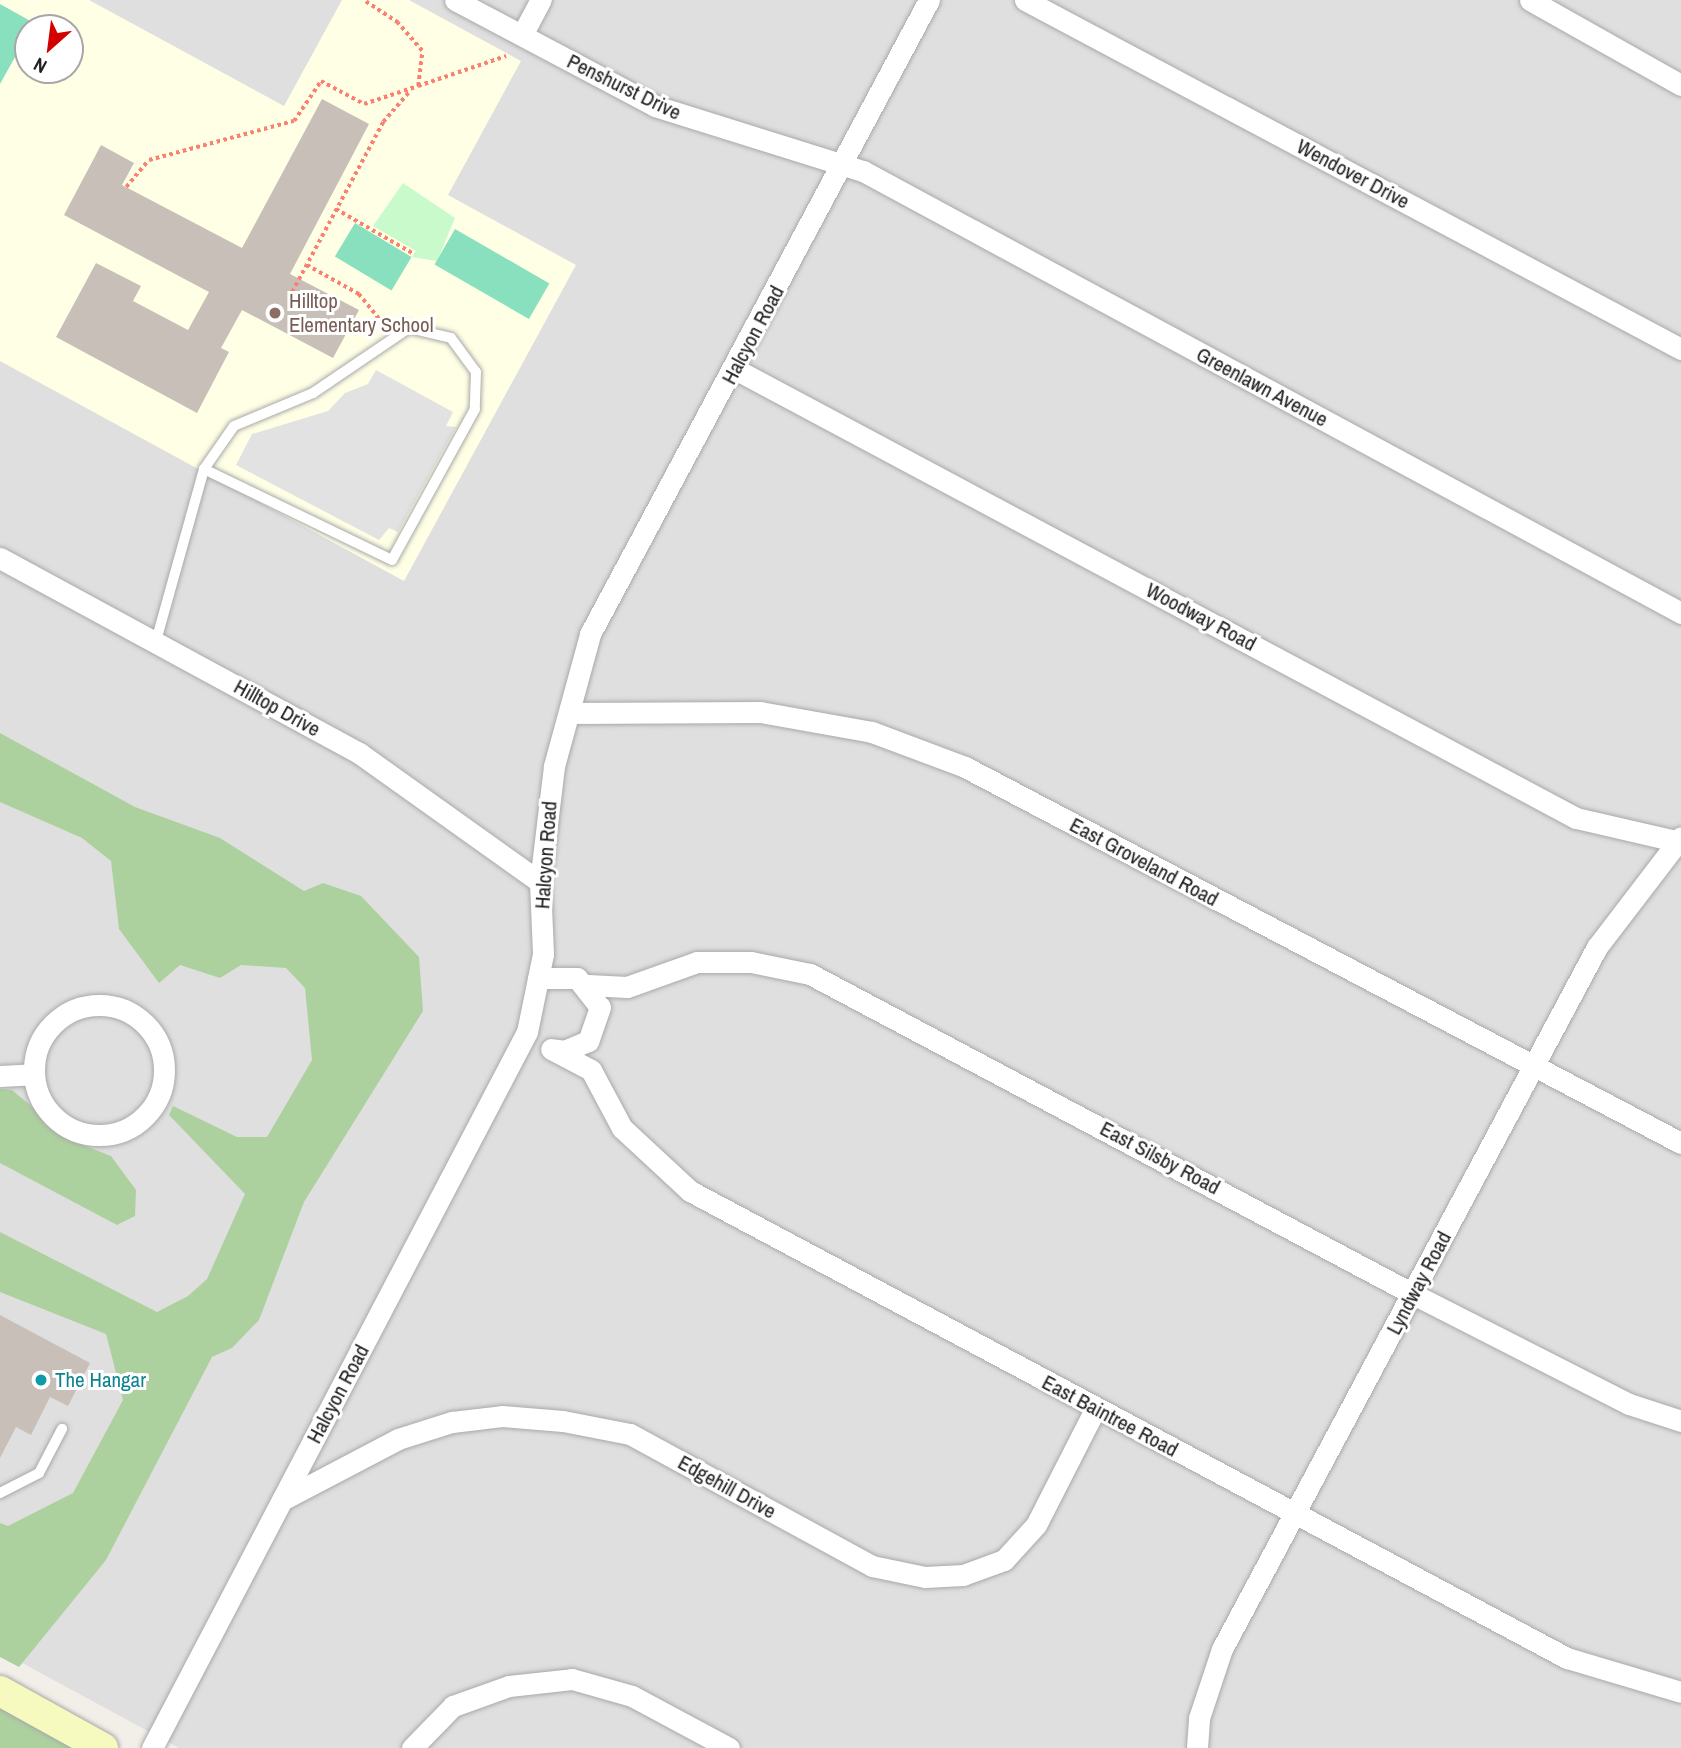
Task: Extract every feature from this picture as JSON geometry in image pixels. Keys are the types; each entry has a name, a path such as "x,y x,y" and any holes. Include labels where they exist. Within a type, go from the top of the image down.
{"main road":[{"path":"2,1699 103,1748"}],"street":[{"name":"Penshurst Drive","path":"455,0 655,106 842,165"},
{"path":"522,35 541,0"},
{"name":"Halcyon Road","path":"152,1748 527,1032 538,978 540,882 554,766 590,634 735,369 929,0"},
{"name":"Wendover Drive","path":"1025,0 1681,348"},
{"path":"1530,0 1681,85"},
{"name":"Greenlawn Avenue","path":"842,165 1681,613"},
{"name":"Woodway Road","path":"735,369 1576,818 1678,839"},
{"name":"Hilltop Drive","path":"0,558 359,753 540,882"},
{"name":"East Groveland Road","path":"570,713 760,712 872,732 965,767 1532,1069 1681,1143"},
{"name":"Lyndway Road","path":"1197,1748 1199,1718 1222,1648 1597,947 1678,839"},
{"name":"East Silsby Road","path":"587,985 627,987 697,962 751,961 810,974 1413,1294 1629,1404 1681,1421"},
{"path":"527,1032 553,1050 591,1070 597,1025 587,985 577,978 538,978"},
{"path":"553,1050 578,1048 627,987"},
{"path":"91,1005 139,1018 159,1043 164,1070 155,1103 144,1118 106,1135 67,1127 51,1115 34,1074 39,1045 55,1021 91,1005"},
{"name":"East Baintree Road","path":"591,1070 622,1128 690,1191 1567,1658 1681,1692"},
{"path":"0,1076 34,1074"},
{"name":"Edgehill Drive","path":"282,1500 398,1438 452,1422 502,1416 563,1421 630,1434 872,1566 925,1577 963,1575 1004,1560 1036,1525 1095,1409"},
{"path":"412,1748 453,1706 509,1686 572,1679 632,1696 729,1748"}],"lane":[{"path":"156,641 204,469 234,426 313,393 393,334 422,328 451,338 467,354 478,382 475,409 392,560 204,469"},
{"path":"0,1493 39,1473 62,1429"}],"path":[{"path":"363,0 398,23 422,51 418,86"},
{"path":"126,187 149,160 294,121 321,81 364,104 506,56"},
{"path":"292,292 383,122 400,97 418,86"},
{"path":"336,209 414,254"},
{"path":"307,265 359,294 393,334"}],"shaded area":[{"path":"0,0 1681,0 1681,1748 179,1748 0,1651"},
{"name":"Hilltop Elementary School","path":"0,0 89,0 284,106 342,0 409,0 521,61 448,195 576,265 404,581 0,361"},
{"path":"376,370 453,412 446,426 456,427 398,532 389,528 379,540 236,465 252,434 328,411 345,393 368,384"}],"green space":[{"path":"0,4 18,14 14,14 14,59 0,84"},
{"path":"403,183 455,218 437,261 412,257 416,251 373,226"},
{"path":"355,223 412,257 391,290 335,256"},
{"path":"455,229 549,284 529,319 434,265"},
{"path":"0,733 135,807 220,838 304,891 323,883 361,896 419,957 423,1011 304,1202 259,1320 232,1348 212,1357 106,1560 19,1667 0,1657 0,1523 8,1526 73,1493 123,1400 106,1334 0,1292 0,1232 157,1312 188,1296 207,1279 245,1194 169,1115 173,1106 237,1137 267,1137 312,1060 305,988 286,968 241,965 220,978 180,965 159,983 119,929 111,861 82,838 0,802"},
{"path":"0,1089 12,1090 73,1141 111,1156 136,1190 135,1216 117,1225 0,1163"},
{"path":"0,1691 103,1748 0,1748"}],"building":[{"path":"322,99 369,124 290,274 359,310 333,358 242,310 221,348 229,352 197,413 56,337 96,263 141,286 133,301 188,330 209,292 64,215 101,145 134,163 122,185 242,248"},
{"name":"The Hangar","path":"0,1315 90,1363 68,1406 50,1397 31,1435 16,1427 0,1458"}],"place":[{"name":"Hilltop Elementary School","path":"275,313"},
{"name":"The Hangar","path":"41,1380"}]}
